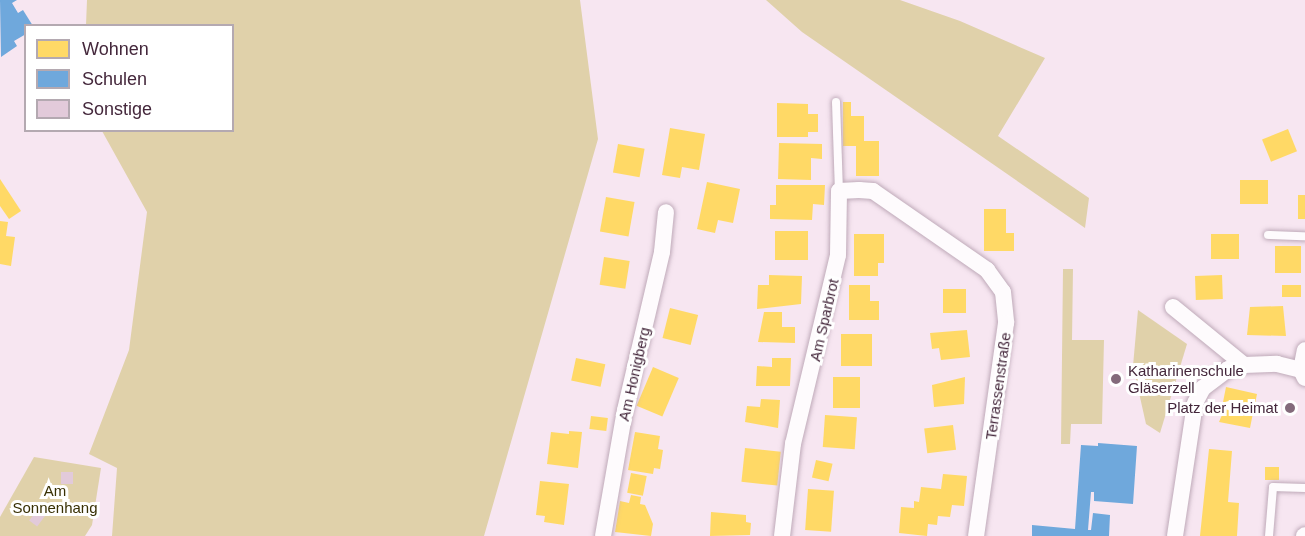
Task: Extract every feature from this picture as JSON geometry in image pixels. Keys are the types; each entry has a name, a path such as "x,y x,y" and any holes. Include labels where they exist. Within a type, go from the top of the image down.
{"street":[{"name":"Am Sparbrot","path":"782,536 793,444 838,255 839,191"},
{"name":"Terrassenstraße","path":"839,191 873,191 987,270 1003,292 1006,323 976,536"},
{"name":"Am Honigberg","path":"603,536 625,410 662,252 666,212"},
{"path":"1173,307 1244,365"},
{"path":"1175,536 1195,403 1214,377 1244,365 1277,364 1303,374 1305,350"}],"lane":[{"name":"Am Sparbrot","path":"836,102 839,191"},
{"path":"1268,235 1305,236"},
{"path":"1269,536 1273,488 1305,488"}],"green space":[{"path":"87,0 580,0 598,139 484,536 112,536 117,468 89,454 129,350 147,212 103,132 234,132 234,24 86,24"},
{"path":"766,0 900,0 960,21 1045,58 998,136 1089,198 1085,228 802,32"},
{"path":"1063,269 1073,269 1072,340 1104,340 1102,424 1071,424 1070,444 1061,444"},
{"path":"1138,310 1187,344 1160,433 1146,424 1133,366"},
{"name":"Am Sonnenhang","path":"34,457 101,468 92,525 85,536 0,536 0,517"}],"building: Wohnen":[{"path":"843,102 851,102 851,116 864,116 864,141 879,141 879,176 856,176 856,146 843,146"},
{"path":"777,103 808,104 808,114 818,114 818,132 808,132 808,137 777,137"},
{"path":"670,128 705,134 699,170 682,167 680,178 662,175"},
{"path":"1288,129 1297,151 1271,162 1262,139"},
{"path":"779,143 822,144 822,159 811,158 811,180 778,179"},
{"path":"618,144 645,149 640,177 613,173"},
{"path":"0,179 21,211 9,219 0,206"},
{"path":"1240,180 1268,180 1268,204 1240,204"},
{"path":"707,182 740,189 733,223 718,220 715,233 697,229"},
{"path":"776,185 825,185 824,205 813,204 812,220 770,219 770,205 776,205"},
{"path":"1298,195 1305,195 1305,219 1298,219"},
{"path":"606,197 635,202 628,237 600,231"},
{"path":"984,209 1006,209 1006,233 1014,233 1014,251 984,251"},
{"path":"0,221 8,222 6,236 15,237 11,266 0,264"},
{"path":"775,231 808,231 808,260 775,260"},
{"path":"854,234 884,234 884,263 878,263 878,276 854,276"},
{"path":"1211,234 1239,234 1239,259 1211,259"},
{"path":"1275,246 1301,246 1301,273 1275,273"},
{"path":"604,257 630,261 625,289 600,285"},
{"path":"769,275 802,276 801,304 757,309 758,285 769,285"},
{"path":"1222,275 1223,299 1196,300 1195,276"},
{"path":"849,285 870,285 870,301 879,301 879,320 849,320"},
{"path":"1282,285 1301,285 1301,297 1282,297"},
{"path":"943,289 966,289 966,313 943,313"},
{"path":"1283,306 1286,336 1247,335 1250,307"},
{"path":"670,308 698,315 691,345 663,338"},
{"path":"764,312 782,312 782,327 795,327 795,343 758,342"},
{"path":"967,330 970,357 941,360 939,348 932,349 930,333"},
{"path":"841,334 872,334 872,366 841,366"},
{"path":"576,358 605,364 601,387 571,380"},
{"path":"772,358 791,358 790,386 756,386 757,366 772,367"},
{"path":"653,367 679,378 662,417 637,406"},
{"path":"833,377 860,377 860,408 833,408"},
{"path":"965,377 964,404 934,407 932,385"},
{"path":"1226,387 1257,394 1254,409 1250,408 1249,413 1253,413 1250,428 1219,422 1227,403 1223,402"},
{"path":"761,399 780,400 778,428 745,422 747,406 760,407"},
{"path":"825,415 857,417 855,449 823,447"},
{"path":"591,416 608,418 606,431 589,429"},
{"path":"953,425 956,450 927,453 924,429"},
{"path":"569,431 582,432 578,468 547,464 551,432 569,434"},
{"path":"635,432 660,436 658,449 663,450 660,469 654,468 653,474 628,470"},
{"path":"745,448 781,452 777,486 741,482"},
{"path":"1209,449 1232,451 1228,502 1239,503 1237,536 1200,536"},
{"path":"816,460 833,464 829,481 812,478"},
{"path":"1265,467 1279,467 1279,480 1265,480"},
{"path":"631,473 647,476 643,496 627,493"},
{"path":"943,474 967,476 964,506 952,505 950,517 938,516 937,525 928,524 927,536 899,533 901,507 914,508 914,501 919,502 921,487 941,489"},
{"path":"540,481 569,484 564,525 544,522 545,516 536,515"},
{"path":"808,489 834,491 831,532 805,530"},
{"path":"631,495 641,497 640,504 645,505 653,524 651,536 615,532 620,501 629,503"},
{"path":"711,512 746,515 746,522 751,523 750,535 710,536"}],"building: Schulen":[{"path":"0,0 17,0 12,3 18,13 23,10 32,24 24,24 24,35 14,41 17,46 1,57"},
{"path":"1098,443 1137,446 1133,504 1094,501 1094,492 1091,492 1088,530 1091,530 1093,513 1110,515 1109,536 1032,536 1032,525 1075,529 1081,445 1098,446"}],"building: Sonstige":[{"path":"61,472 73,472 73,484 61,484"},
{"path":"37,510 45,516 37,526 29,520"}],"place":[{"name":"Katharinenschule Gläserzell","path":"1116,379"},
{"name":"Platz der Heimat","path":"1290,408"}]}
